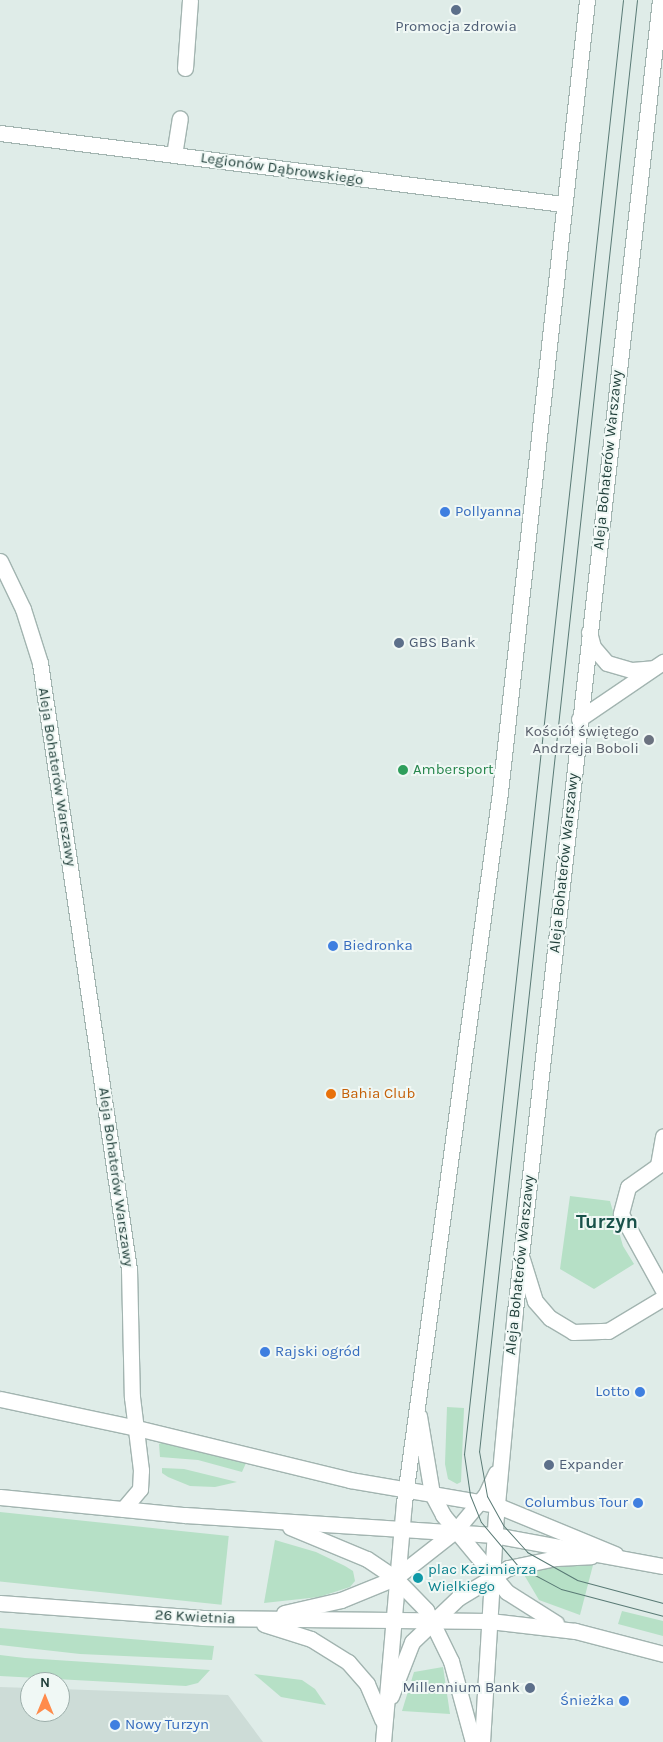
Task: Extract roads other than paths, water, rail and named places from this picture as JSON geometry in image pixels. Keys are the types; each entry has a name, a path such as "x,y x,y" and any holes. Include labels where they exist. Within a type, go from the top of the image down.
{"street":[{"path":"185,68 190,0"},
{"path":"383,1736 391,1620 401,1526 419,1377 470,1031 500,792 563,204 587,0"},
{"name":"Aleja Bohaterów Warszawy","path":"496,1505 589,632 660,0"},
{"path":"174,155 180,118"},
{"name":"Legionów Dąbrowskiego","path":"0,133 563,204"},
{"name":"Aleja Bohaterów Warszawy","path":"0,561 24,609 38,655 129,1269 131,1389 137,1428"},
{"path":"589,632 596,652 607,663 632,670 660,664"},
{"path":"580,719 660,664"},
{"path":"663,1136 661,1164 628,1187 621,1214 663,1290"},
{"path":"522,1252 525,1276 535,1301 550,1318 573,1332 608,1331 663,1298"},
{"path":"417,1397 432,1494 455,1531 491,1576 532,1611 596,1636 663,1654"},
{"path":"0,1399 137,1428 293,1467 496,1505 618,1555"},
{"path":"123,1509 140,1484 137,1428"},
{"path":"256,1620 341,1600 396,1578 455,1531 480,1502 502,1461"},
{"path":"0,1497 271,1521 401,1526 494,1535 618,1555 663,1566"},
{"path":"479,1740 490,1621 496,1505"},
{"path":"271,1521 341,1545 396,1578 433,1619 451,1661 479,1740"},
{"path":"383,1736 407,1651 433,1619 491,1576 508,1568 556,1558 618,1555"},
{"name":"26 Kwietnia","path":"0,1602 256,1620 391,1620"},
{"path":"256,1620 311,1639 348,1662 368,1684 383,1736"},
{"path":"391,1620 490,1621 596,1636"}],"tram line":[{"path":"623,0 464,1454 470,1495 481,1522 518,1566 561,1589 663,1616"},
{"path":"637,0 479,1451 487,1496 503,1525 527,1552 577,1580 663,1603"}],"place":[{"name":"Promocja zdrowia","path":"456,10"},
{"name":"Pollyanna","path":"445,512"},
{"name":"GBS Bank","path":"399,643"},
{"name":"Kościół świętego Andrzeja Boboli","path":"649,740"},
{"name":"Ambersport","path":"403,770"},
{"name":"Biedronka","path":"333,946"},
{"name":"Bahia Club","path":"331,1094"},
{"name":"Rajski ogród","path":"265,1352"},
{"name":"Lotto","path":"640,1392"},
{"name":"Expander","path":"549,1465"},
{"name":"Columbus Tour","path":"638,1503"},
{"name":"plac Kazimierza Wielkiego","path":"418,1578"},
{"name":"Millennium Bank","path":"530,1688"},
{"name":"Śnieżka","path":"624,1701"},
{"name":"Nowy Turzyn","path":"115,1725"}],"district":[{"name":"Turzyn","path":"607,1221"}]}
